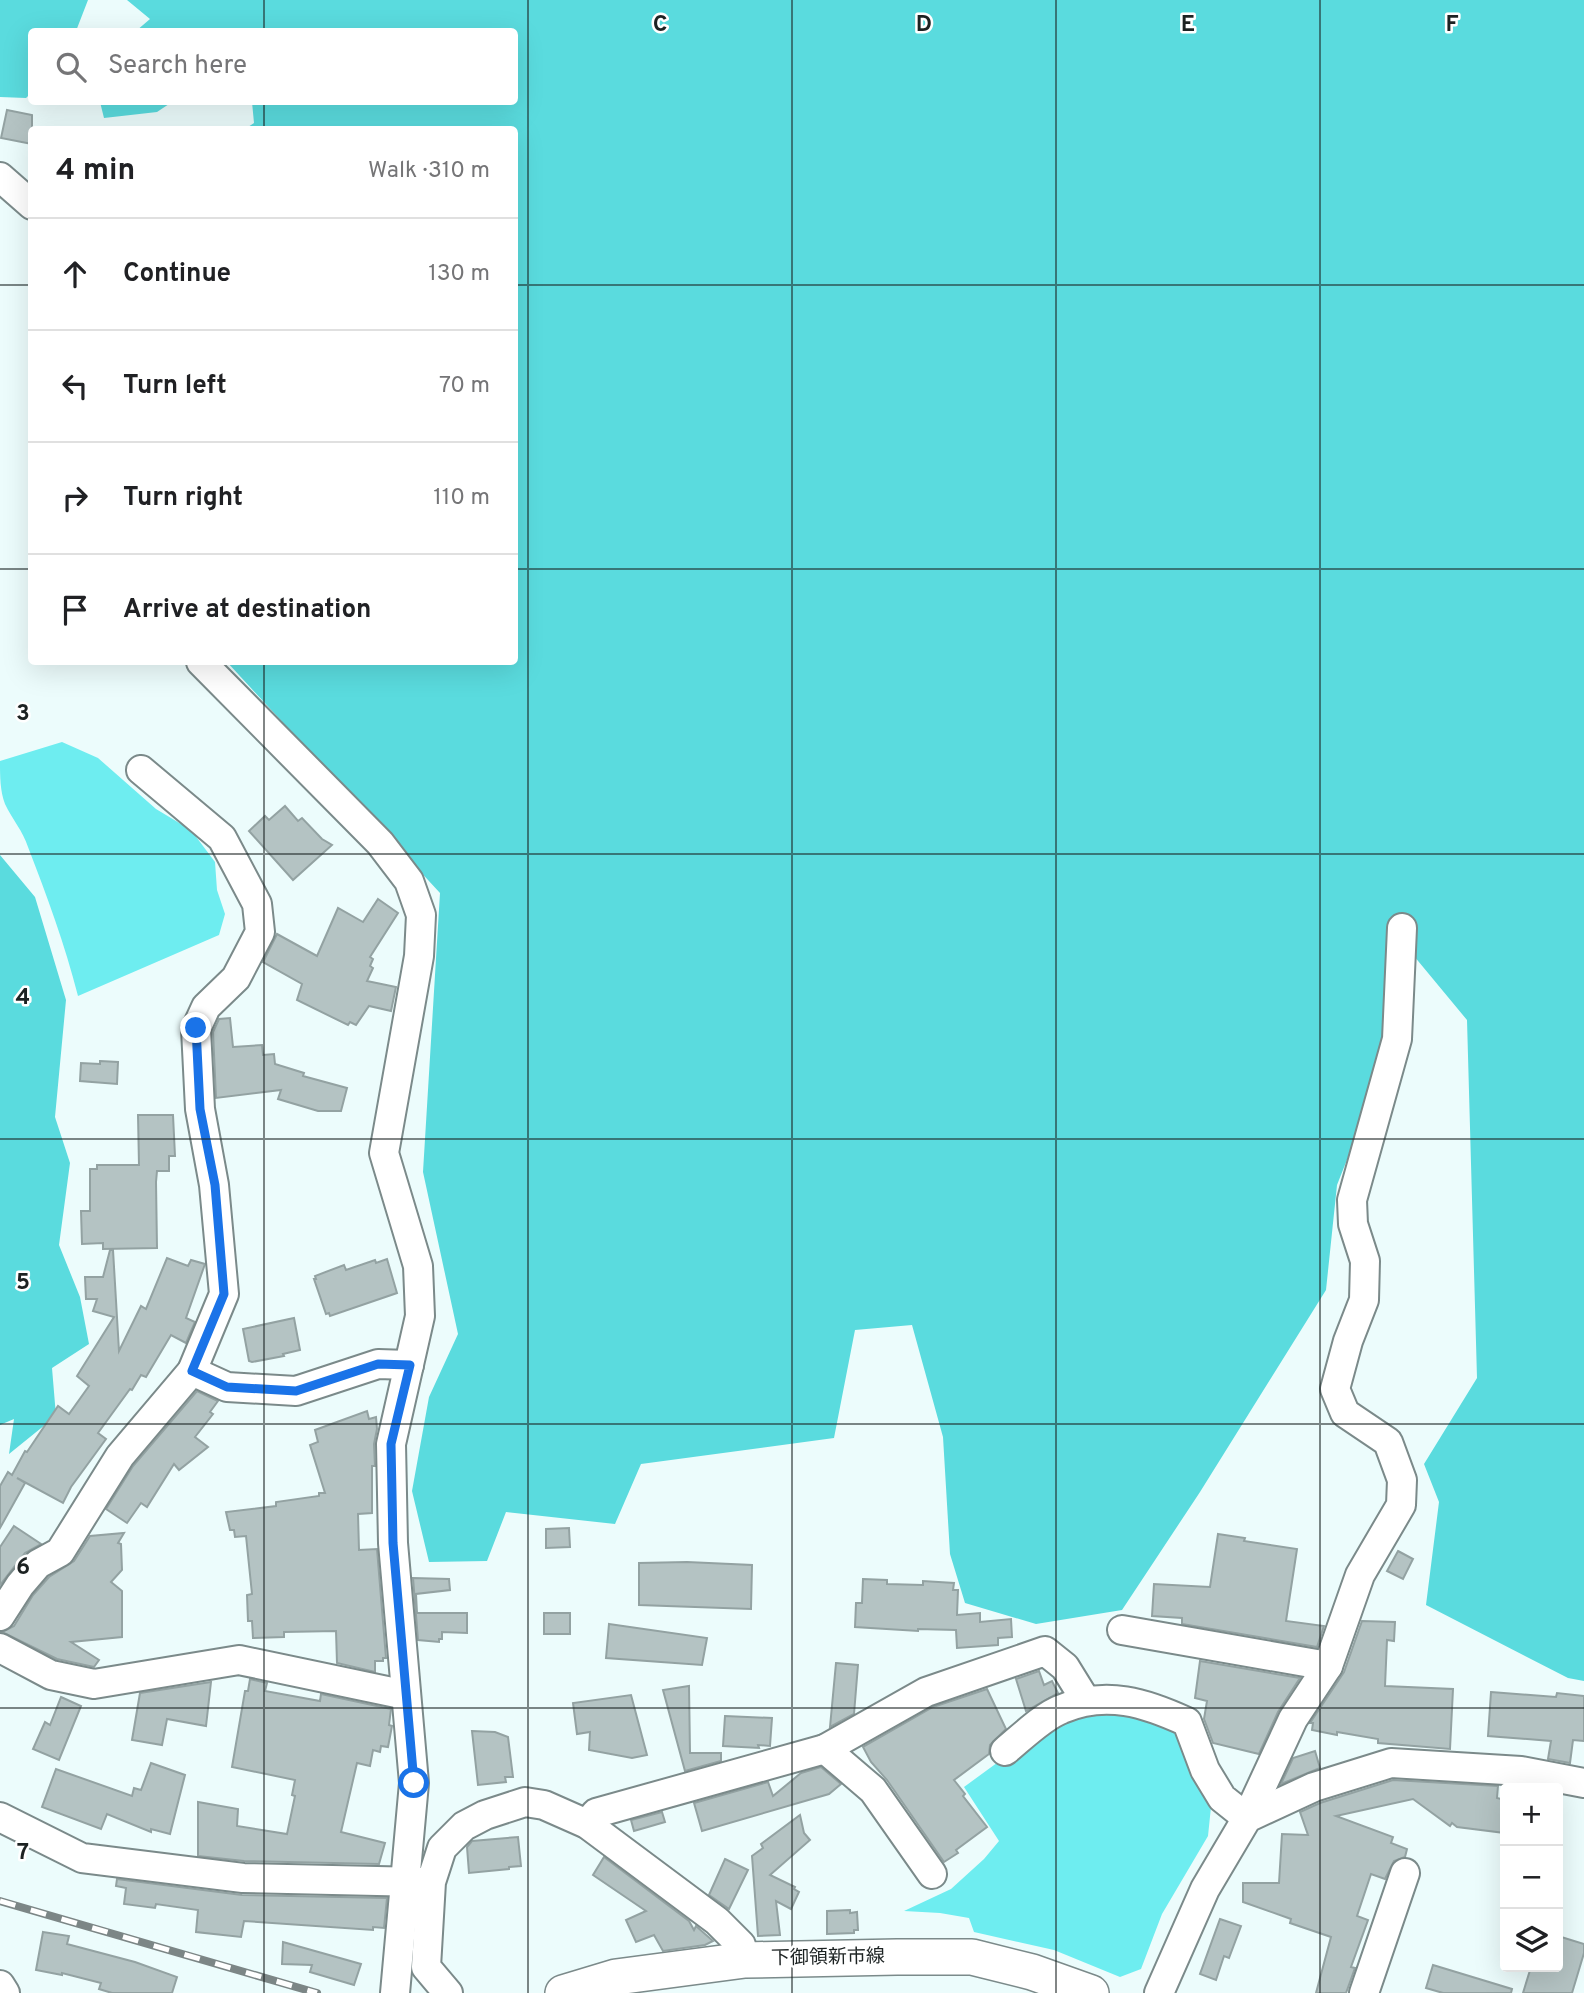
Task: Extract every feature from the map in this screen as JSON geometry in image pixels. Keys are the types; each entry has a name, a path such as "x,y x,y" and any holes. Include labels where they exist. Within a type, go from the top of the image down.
{"main road":[{"name":"下御領新市線","path":"563,1993 616,1977 745,1960 972,1957 1032,1972 1091,1993"}],"street":[{"path":"0,177 28,202"},
{"path":"204,665 380,843 409,881 421,915 419,956 383,1153 418,1266 420,1316 391,1444 393,1543 414,1783 418,1882 426,1967 448,1993"},
{"path":"0,1616 20,1584 38,1564 60,1552 120,1456 192,1371 224,1294 215,1185 200,1109 196,1028 206,1007 236,978 260,932 257,904 222,838 141,770"},
{"path":"1159,1993 1205,1889 1247,1818 1293,1719 1328,1666 1360,1575 1401,1506 1402,1480 1388,1442 1345,1413 1335,1389 1364,1300 1365,1261 1353,1224 1352,1200 1397,1038 1402,928"},
{"path":"192,1371 227,1387 296,1391 378,1364 410,1365"},
{"path":"1122,1630 1328,1666"},
{"path":"0,1647 51,1675 94,1684 239,1660 406,1695"},
{"path":"587,1824 596,1813 825,1749 926,1692 1045,1651 1065,1667 1086,1701"},
{"path":"1005,1751 1059,1709 1086,1701 1121,1700 1153,1706 1187,1722 1205,1770 1222,1798 1247,1818"},
{"path":"825,1749 873,1790 932,1874"},
{"path":"1247,1818 1314,1787 1391,1763 1521,1771 1584,1783"},
{"path":"395,1993 418,1882 443,1848 464,1826 485,1815 525,1802 544,1805 587,1824 717,1921 741,1945 745,1960"},
{"path":"0,1817 82,1858 243,1878 418,1882"},
{"path":"1364,1993 1405,1873"},
{"path":"0,1985 5,1993"}],"shaded area":[{"path":"0,0 88,0 77,28 28,28 28,96 0,97"},
{"path":"127,0 1584,0 1584,1681 1568,1678 1426,1605 1439,1502 1424,1464 1477,1378 1467,1020 1404,944 1384,1066 1337,1185 1326,1290 1200,1492 1122,1610 1036,1624 965,1603 950,1554 943,1437 912,1325 855,1330 834,1438 641,1464 615,1524 506,1512 487,1561 429,1562 412,1491 429,1397 458,1334 423,1172 440,893 230,665 518,665 518,126 250,126 254,123 252,105 518,105 518,28 140,28 150,19"},
{"path":"101,105 168,105 157,112 104,118"},
{"path":"62,742 98,758 156,809 191,830 215,862 217,890 225,914 219,935 78,996 35,865 5,804 0,777 0,761"},
{"path":"0,855 35,897 66,1000 55,1117 70,1163 59,1245 80,1297 89,1344 52,1368 56,1416 9,1454 14,1419 0,1425"},
{"path":"1100,1709 1181,1728 1211,1807 1208,1836 1162,1914 1141,1969 1120,1977 1054,1950 974,1932 969,1918 904,1911 951,1889 984,1859 999,1841 964,1787 1053,1722"}],"building":[{"path":"7,110 32,115 32,126 28,126 28,143 1,138"},
{"path":"285,806 298,821 302,818 322,839 332,845 293,880 249,831 265,816 269,820"},
{"path":"378,899 398,913 370,957 373,959 370,966 373,968 367,981 396,987 391,1011 369,1006 356,1025 350,1022 348,1025 297,1000 302,984 263,962 277,934 317,956 338,908 363,922"},
{"path":"230,1018 233,1047 262,1045 263,1055 274,1054 275,1064 304,1073 303,1076 347,1088 341,1111 318,1111 278,1099 281,1090 216,1098 213,1032 219,1019"},
{"path":"100,1061 118,1062 117,1084 80,1081 81,1063 100,1064"},
{"path":"138,1115 173,1115 175,1156 169,1156 169,1171 157,1171 157,1248 103,1249 103,1243 82,1244 81,1211 90,1211 90,1169 97,1169 97,1165 139,1165"},
{"path":"110,1250 113,1250 119,1351 141,1306 146,1309 167,1258 188,1266 191,1260 205,1264 186,1318 195,1322 186,1343 171,1335 146,1377 141,1375 132,1390 130,1389 98,1433 106,1439 71,1487 63,1503 17,1478 25,1483 0,1528 0,1486 8,1472 12,1475 25,1451 27,1452 58,1406 69,1414 89,1386 77,1376 114,1317 93,1311 97,1299 86,1299 85,1277 103,1277"},
{"path":"387,1259 397,1293 330,1316 329,1313 326,1314 315,1276 344,1265 346,1270 375,1260 376,1263"},
{"path":"294,1318 300,1350 283,1354 284,1356 249,1361 243,1329"},
{"path":"197,1391 218,1401 210,1412 213,1414 195,1437 208,1447 179,1470 174,1464 147,1507 141,1503 127,1523 106,1509 133,1466"},
{"path":"367,1411 369,1419 376,1417 375,1466 372,1466 372,1513 358,1514 359,1550 377,1549 386,1658 383,1658 383,1661 375,1661 375,1672 337,1663 336,1631 284,1632 284,1637 253,1638 252,1621 248,1621 247,1595 252,1594 246,1536 235,1537 234,1530 230,1530 226,1512 276,1506 276,1502 325,1493 310,1445 318,1442 315,1430"},
{"path":"14,1526 41,1544 25,1553 0,1585 0,1547"},
{"path":"569,1528 570,1547 546,1548 546,1529"},
{"path":"124,1533 118,1543 121,1544 122,1570 111,1582 122,1591 122,1637 71,1642 99,1660 94,1667 57,1659 2,1632 14,1626 33,1595 49,1577 74,1561 90,1536"},
{"path":"1218,1534 1297,1549 1286,1621 1324,1626 1317,1647 1182,1624 1182,1618 1152,1616 1154,1584 1210,1587"},
{"path":"1398,1551 1413,1559 1403,1579 1387,1571"},
{"path":"639,1563 752,1565 751,1609 639,1605"},
{"path":"413,1578 449,1579 450,1590 416,1594 417,1613 467,1613 467,1633 442,1632 439,1642 418,1640"},
{"path":"863,1579 887,1580 887,1584 923,1585 923,1581 954,1583 953,1590 958,1590 957,1615 980,1613 980,1622 1011,1619 1012,1637 998,1638 998,1645 957,1648 956,1630 918,1631 855,1627 856,1603 862,1603"},
{"path":"544,1613 570,1613 570,1634 544,1634"},
{"path":"1362,1621 1395,1622 1394,1641 1387,1640 1385,1686 1453,1689 1450,1749 1378,1743 1378,1739 1312,1730 1313,1723 1310,1723 1344,1672"},
{"path":"609,1624 707,1638 702,1665 606,1658"},
{"path":"1200,1661 1300,1678 1278,1712 1259,1754 1213,1743 1204,1719 1207,1701 1195,1698"},
{"path":"836,1663 858,1665 854,1714 830,1727"},
{"path":"1039,1671 1044,1685 1052,1681 1058,1693 1026,1711 1016,1679"},
{"path":"250,1679 267,1683 265,1691 320,1701 321,1694 391,1709 389,1725 392,1726 388,1747 381,1746 380,1752 373,1750 370,1766 357,1763 341,1832 385,1843 379,1864 244,1861 198,1856 198,1802 238,1809 237,1826 287,1834 295,1796 292,1795 295,1780 232,1767 245,1691 248,1691"},
{"path":"211,1682 206,1726 167,1719 162,1745 132,1740 140,1693"},
{"path":"689,1686 690,1753 721,1753 721,1761 685,1771 663,1690"},
{"path":"987,1689 1006,1729 990,1745 989,1754 954,1780 987,1827 944,1862 863,1747 933,1707"},
{"path":"1491,1692 1556,1697 1557,1693 1584,1696 1584,1741 1573,1740 1570,1763 1548,1759 1551,1741 1488,1736"},
{"path":"631,1695 647,1755 632,1758 589,1750 590,1732 577,1734 573,1703"},
{"path":"61,1697 81,1706 59,1760 33,1749 45,1722 50,1725"},
{"path":"725,1716 772,1718 770,1746 723,1746"},
{"path":"472,1731 495,1732 508,1737 513,1777 505,1777 506,1782 478,1785"},
{"path":"1315,1751 1320,1768 1281,1784 1293,1758"},
{"path":"151,1763 185,1775 170,1834 151,1829 151,1832 107,1814 101,1829 42,1807 56,1769 132,1796 134,1788 141,1790"},
{"path":"821,1767 841,1784 829,1794 702,1831 694,1803 768,1782 773,1796 801,1773"},
{"path":"1393,1780 1498,1786 1497,1798 1500,1799 1500,1832 1457,1827 1452,1823 1450,1826 1413,1799 1336,1816 1393,1837 1391,1843 1407,1849 1405,1857 1394,1861 1385,1879 1371,1874 1357,1916 1368,1920 1351,1967 1355,1968 1346,1993 1316,1993 1331,1937 1290,1923 1291,1919 1243,1902 1243,1883 1279,1883 1282,1834 1308,1835 1300,1812"},
{"path":"662,1812 665,1822 634,1831 631,1820"},
{"path":"800,1815 804,1833 810,1840 770,1875 795,1887 799,1892 791,1909 776,1901 780,1935 758,1936 752,1856 763,1848 761,1844"},
{"path":"518,1837 521,1866 469,1873 467,1847 472,1841"},
{"path":"604,1857 689,1921 694,1930 696,1926 713,1941 705,1945 663,1951 654,1935 636,1942 626,1920 646,1911 593,1875"},
{"path":"725,1859 748,1870 729,1909 709,1895"},
{"path":"117,1879 242,1895 387,1898 384,1928 373,1927 373,1930 244,1921 241,1937 196,1932 198,1910 156,1904 155,1908 124,1904 126,1888 116,1886"},
{"path":"850,1910 850,1913 857,1912 858,1930 854,1930 854,1933 827,1934 827,1911"},
{"path":"1220,1919 1241,1926 1229,1958 1224,1956 1216,1980 1200,1974"},
{"path":"43,1932 69,1936 67,1944 135,1962 177,1977 172,1993 112,1993 99,1989 101,1983 62,1973 36,1970"},
{"path":"1563,1938 1584,1944 1584,1953 1572,1993 1523,1993 1529,1972 1563,1972"},
{"path":"283,1942 361,1964 354,1985 310,1972 312,1965 282,1964"},
{"path":"1433,1965 1512,1989 1511,1993 1443,1993 1426,1988"}],"railway":[{"path":"0,1901 317,1993"}],"route":[{"path":"196,1028 200,1109 215,1185 224,1294 192,1371 227,1387 296,1391 378,1364 410,1365 391,1444 393,1543 414,1783"}]}
